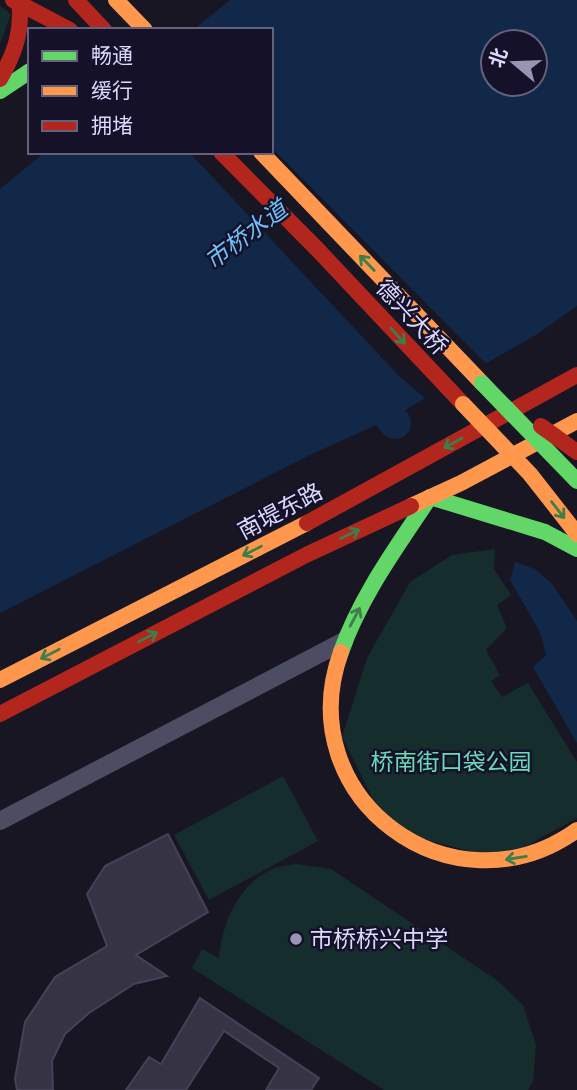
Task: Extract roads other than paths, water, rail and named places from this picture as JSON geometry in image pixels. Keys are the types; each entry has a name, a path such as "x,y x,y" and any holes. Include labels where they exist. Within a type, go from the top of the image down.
{"main road":[{"path":"13,0 66,28"},
{"path":"0,79 19,41 23,20 19,0"},
{"path":"76,0 102,28"},
{"path":"88,28 119,0 143,28"},
{"path":"0,92 28,72"},
{"name":"德兴大桥","path":"223,154 463,404 567,496"},
{"name":"德兴大桥","path":"263,154 577,481"},
{"name":"南堤东路","path":"0,680 293,530 577,375"},
{"path":"482,383 577,452"},
{"path":"463,404 530,474 577,534"},
{"path":"0,714 306,555 473,477 577,421"},
{"path":"430,497 545,532 577,549"},
{"path":"430,497 368,593 344,641 332,686 333,730 340,761 351,784 381,822 414,843 435,852 472,860 530,856 557,844 577,830"}],"street":[{"path":"0,821 344,641"}],"water":[{"name":"市桥水道","path":"230,0 577,0 577,306 534,336 391,418 308,456 0,613 0,189 43,154 273,154 273,28 195,28"},
{"path":"515,562 535,569 552,584 577,621 577,743 533,667 546,655 540,632 510,580"}],"waterway":[{"path":"363,385 395,423"}],"place":[{"name":"市桥桥兴中学","path":"296,939"}],"park label":[{"name":"桥南街口袋公园","path":"451,762"}]}
